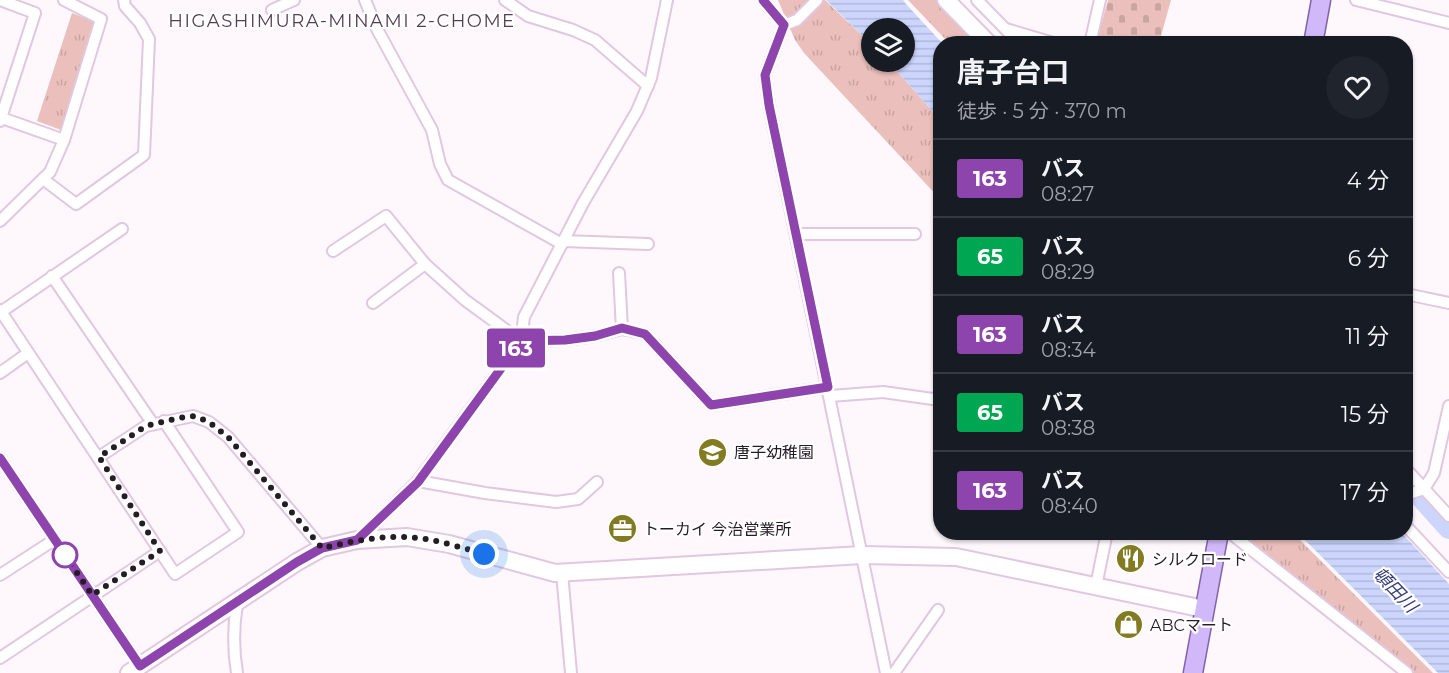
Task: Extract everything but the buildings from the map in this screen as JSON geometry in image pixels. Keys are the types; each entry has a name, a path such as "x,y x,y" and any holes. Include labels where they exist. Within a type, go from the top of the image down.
{"main road":[{"path":"1314,36 1321,0"},
{"path":"1193,673 1217,540"}],"street":[{"path":"0,0 35,13 1,120 64,140"},
{"path":"0,221 51,172 64,140 102,19 64,0"},
{"path":"43,179 76,204 144,155 149,39 140,22 125,6 124,0"},
{"path":"272,10 294,0"},
{"path":"365,0 377,29 432,130 440,164 448,180 562,242 648,244"},
{"path":"506,0 528,16 573,30 595,40 648,86"},
{"path":"357,540 418,482 521,341 524,317 583,203 637,111 648,86 667,0"},
{"path":"763,0 784,25"},
{"path":"817,0 797,20 784,25 765,75 769,105 886,673"},
{"path":"946,0 981,36"},
{"path":"976,0 1013,36"},
{"path":"1092,36 1100,0"},
{"path":"1356,0 1449,23"},
{"path":"1006,29 1030,36"},
{"path":"333,251 386,216 425,264 465,300 521,341 565,340 595,336 622,328 645,334 711,405 829,392 883,392 933,399"},
{"path":"122,229 0,311 175,574 238,532 164,421"},
{"path":"796,234 915,234"},
{"path":"373,303 425,264"},
{"path":"619,273 622,328"},
{"path":"52,276 153,424"},
{"path":"1413,295 1449,303"},
{"path":"0,373 28,354"},
{"path":"1413,493 1424,489 1434,473 1449,406"},
{"path":"99,457 146,426 194,416 209,422 228,437 322,548"},
{"path":"0,458 92,595 136,670 297,562 322,548 357,540 407,537 449,544 555,573 862,555 956,556 1204,609"},
{"path":"1413,477 1449,516"},
{"path":"418,482 556,502 578,499 597,482"},
{"path":"1413,533 1449,572"},
{"path":"0,575 54,540"},
{"path":"1096,586 1105,540"},
{"path":"1239,540 1407,673"},
{"path":"0,658 160,551"},
{"path":"562,573 572,673"},
{"path":"237,604 233,636 237,673"},
{"path":"894,673 938,610"}],"green space":[{"path":"778,0 825,0 861,34 861,72 898,72 933,112 933,191 804,53 795,40"},
{"path":"908,0 937,0 974,36 942,36"},
{"path":"1108,0 1171,0 1161,36 1098,36"},
{"path":"72,13 95,22 61,130 37,121"},
{"path":"1250,540 1300,540 1433,673 1411,673 1387,650"}],"water":[{"path":"826,0 903,0 936,36 933,36 933,112 898,72 915,72 915,18 861,18 861,34"},
{"name":"頓田川","path":"1305,540 1408,540 1449,584 1449,673 1438,673"}],"waterway":[{"path":"1413,488 1449,528"}],"bus line":[{"name":"163","path":"0,458 140,666 237,604 297,562 322,548 357,540 418,482 521,341 565,340 595,336 622,328 645,334 711,405 828,387 769,105 765,75 784,25 763,0"}],"place":[{"name":"唐子幼稚園","path":"713,452"},
{"name":"トーカイ 今治営業所","path":"622,529"},
{"name":"シルクロード","path":"1131,559"},
{"name":"ABCマート","path":"1129,625"}],"district":[{"name":"HIGASHIMURA-MINAMI 2-CHOME","path":"342,21"}],"route":[{"path":"65,555 92,595 160,551 99,457 146,426 194,416 209,422 228,437 322,548 357,540 407,537 449,544 484,554"}]}
